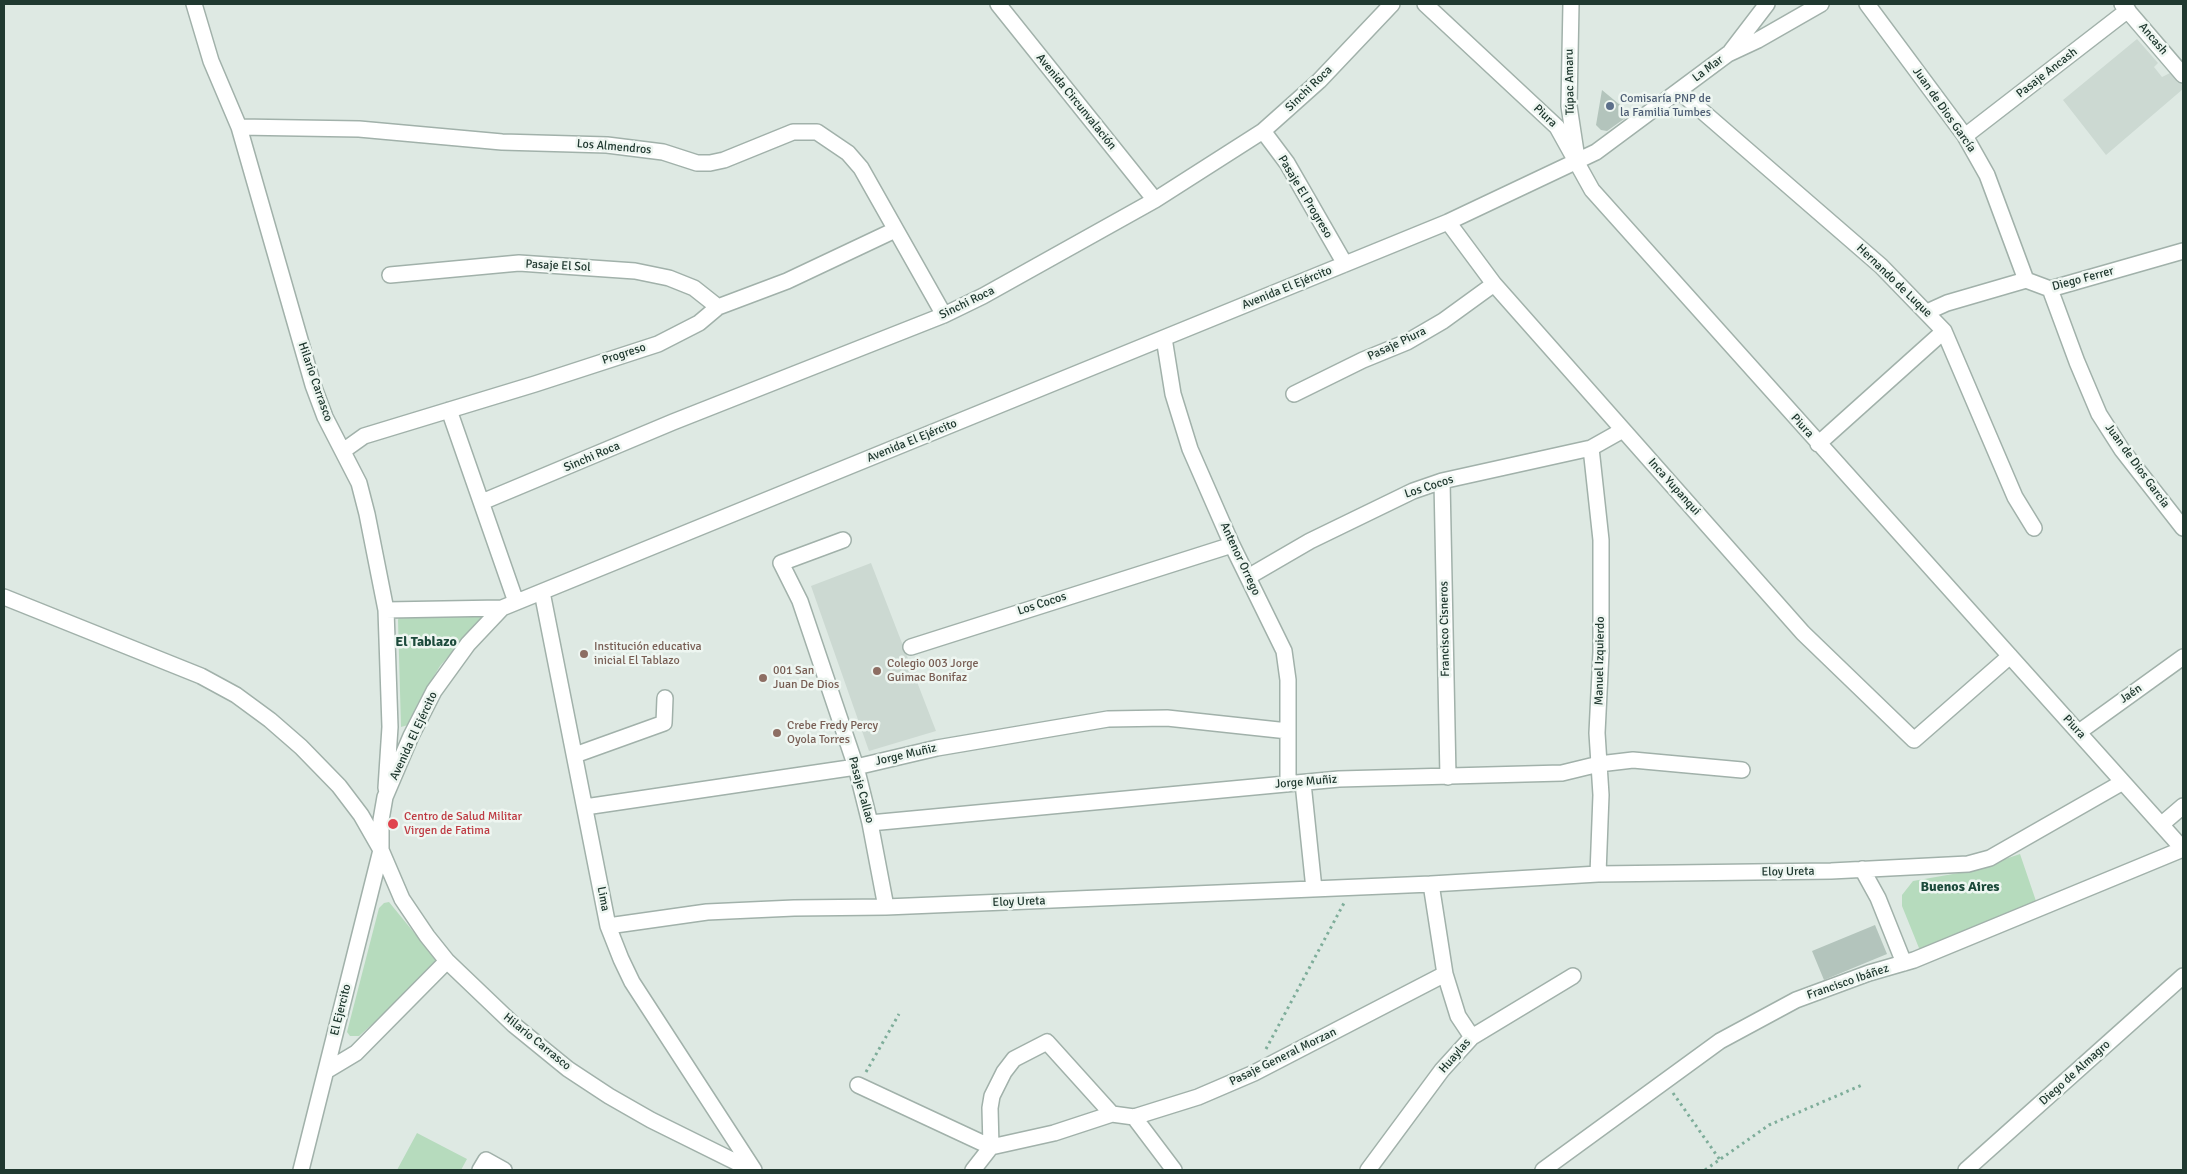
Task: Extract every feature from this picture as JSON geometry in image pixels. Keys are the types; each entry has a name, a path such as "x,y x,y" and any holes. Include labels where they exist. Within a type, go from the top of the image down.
{"street":[{"name":"Hilario Carrasco","path":"194,4 211,61 239,127 313,385 325,417 358,483 365,506 386,610 390,728 386,797"},
{"name":"Avenida Circunvalación","path":"998,4 1155,200"},
{"name":"Sinchi Roca","path":"482,502 673,422 944,315 983,296 1155,200 1263,132 1319,81 1392,4"},
{"name":"Piura","path":"1425,4 1557,127 1592,190 2183,849"},
{"name":"Túpac Amaru","path":"1571,4 1569,106 1577,161"},
{"path":"1728,54 1767,4"},
{"name":"La Mar","path":"1577,161 1618,138 1728,54 1758,40 1821,4"},
{"name":"Juan de Dios García","path":"1867,4 1965,136 1987,175 2026,280"},
{"name":"Pasaje Ancash","path":"1965,136 2125,7"},
{"name":"Ancash","path":"2125,7 2183,75"},
{"name":"Hernando de Luque","path":"1679,91 1881,266 1944,331 2015,497 2034,528"},
{"name":"Los Almendros","path":"239,127 358,128 502,142 607,145 663,152 697,163 724,160 793,132 817,132 848,153 861,168 944,315"},
{"name":"Pasaje El Progreso","path":"1263,132 1287,163 1345,264"},
{"name":"Avenida El Ejército","path":"381,850 381,820 386,797 411,736 434,691 468,644 502,608 1448,222 1577,161"},
{"name":"Inca Yupanqui","path":"1448,222 1494,284 1803,633 1914,740 2010,656"},
{"name":"Progreso","path":"343,451 364,436 658,344 699,322 718,306 787,282 895,230"},
{"name":"Diego Ferrer","path":"2026,280 2050,289 2183,251"},
{"name":"Pasaje El Sol","path":"390,275 519,263 635,271 669,278 694,288 718,306"},
{"path":"1927,312 1947,303 2026,280"},
{"name":"Pasaje Piura","path":"1294,394 1363,360 1407,342 1443,322 1494,284"},
{"name":"Juan de Dios García","path":"2050,289 2077,362 2099,414 2122,450 2182,525"},
{"path":"1818,444 1944,331"},
{"name":"Antenor Orrego","path":"1164,338 1173,394 1190,449 1232,545 1284,651 1288,680 1288,731 1314,889"},
{"path":"449,410 516,602"},
{"name":"Los Cocos","path":"1248,577 1310,541 1413,491 1442,481 1590,448 1623,430"},
{"name":"Manuel Izquierdo","path":"1590,448 1601,540 1601,652 1597,733 1601,794 1598,874"},
{"name":"Francisco Cisneros","path":"1442,481 1448,777"},
{"name":"Pasaje Callao","path":"843,540 782,563 800,601 856,767 870,823 886,908"},
{"name":"Los Cocos","path":"910,647 1232,545"},
{"name":"Lima","path":"542,592 608,926 632,982 753,1170"},
{"name":"Hilario Carrasco","path":"4,597 201,676 236,696 270,720 301,746 339,786 362,814 381,850 402,899 427,936 447,961 514,1025 568,1069 609,1096 651,1120 753,1170"},
{"path":"386,610 502,608"},
{"name":"Jaén","path":"2079,732 2183,657"},
{"path":"575,754 664,723 665,698"},
{"name":"Jorge Muñiz","path":"585,807 856,767 936,748 1108,720 1138,717 1167,718 1288,731"},
{"name":"Jorge Muñiz","path":"870,823 1339,779 1562,773 1599,764 1633,760 1742,770"},
{"name":"Eloy Ureta","path":"608,926 707,912 794,908 886,908 1431,884 1598,874 1862,870 1968,864 1990,858 2123,782"},
{"path":"2162,824 2183,806"},
{"name":"Francisco Ibáñez","path":"1543,1170 1720,1041 1796,1000 1869,973 1904,963 2183,849"},
{"name":"El Ejercito","path":"301,1170 381,850"},
{"path":"1862,870 1878,898 1904,963"},
{"path":"1431,884 1446,974 1458,1016 1472,1037"},
{"path":"326,1071 356,1053 447,961"},
{"name":"Pasaje General Morzan","path":"1112,1114 1134,1117 1198,1097 1254,1072 1446,974"},
{"name":"Huaylas","path":"1368,1170 1442,1070 1472,1037 1573,976"},
{"name":"Diego de Almagro","path":"1966,1170 2183,976"},
{"path":"858,1085 991,1147 1054,1133 1112,1114 1047,1042 1014,1059 1004,1072 992,1096 990,1108 991,1147 973,1170"},
{"path":"1134,1117 1174,1170"},
{"path":"480,1170 486,1160 504,1170"}],"path":[{"path":"1254,1072 1353,887"},
{"path":"858,1085 899,1014"},
{"path":"1664,1080 1720,1160"},
{"path":"1705,1170 1769,1125 1862,1085"}],"shaded area":[{"path":"2137,39 2158,63 2154,67 2162,77 2172,72 2183,86 2183,89 2106,155 2063,100"},
{"name":"Colegio 003 Jorge Guimac Bonifaz","path":"871,563 936,731 869,751 811,586"}],"green space":[{"path":"480,614 482,618 440,666 418,703 408,725 401,727 399,617"},
{"path":"2020,854 2037,904 1921,953 1902,906 1902,895 1913,881 1970,871"},
{"path":"389,902 438,962 434,969 359,1036 350,1036 347,1032 379,908 384,903"},
{"path":"417,1133 467,1159 461,1170 397,1170"}],"building":[{"name":"Comisaría PNP de la Familia Tumbes","path":"1602,90 1631,114 1607,131 1601,130 1596,125"},
{"path":"1875,925 1887,954 1824,980 1812,951"}],"place":[{"name":"Comisaría PNP de la Familia Tumbes","path":"1610,106"},
{"name":"Institución educativa inicial El Tablazo","path":"584,654"},
{"name":"Colegio 003 Jorge Guimac Bonifaz","path":"877,671"},
{"name":"001 San Juan De Dios","path":"763,678"},
{"name":"Crebe Fredy Percy Oyola Torres","path":"777,733"},
{"name":"Centro de Salud Militar Virgen de Fatima","path":"393,824"}],"district":[{"name":"El Tablazo","path":"426,642"},
{"name":"Buenos Aires","path":"1960,887"}]}
